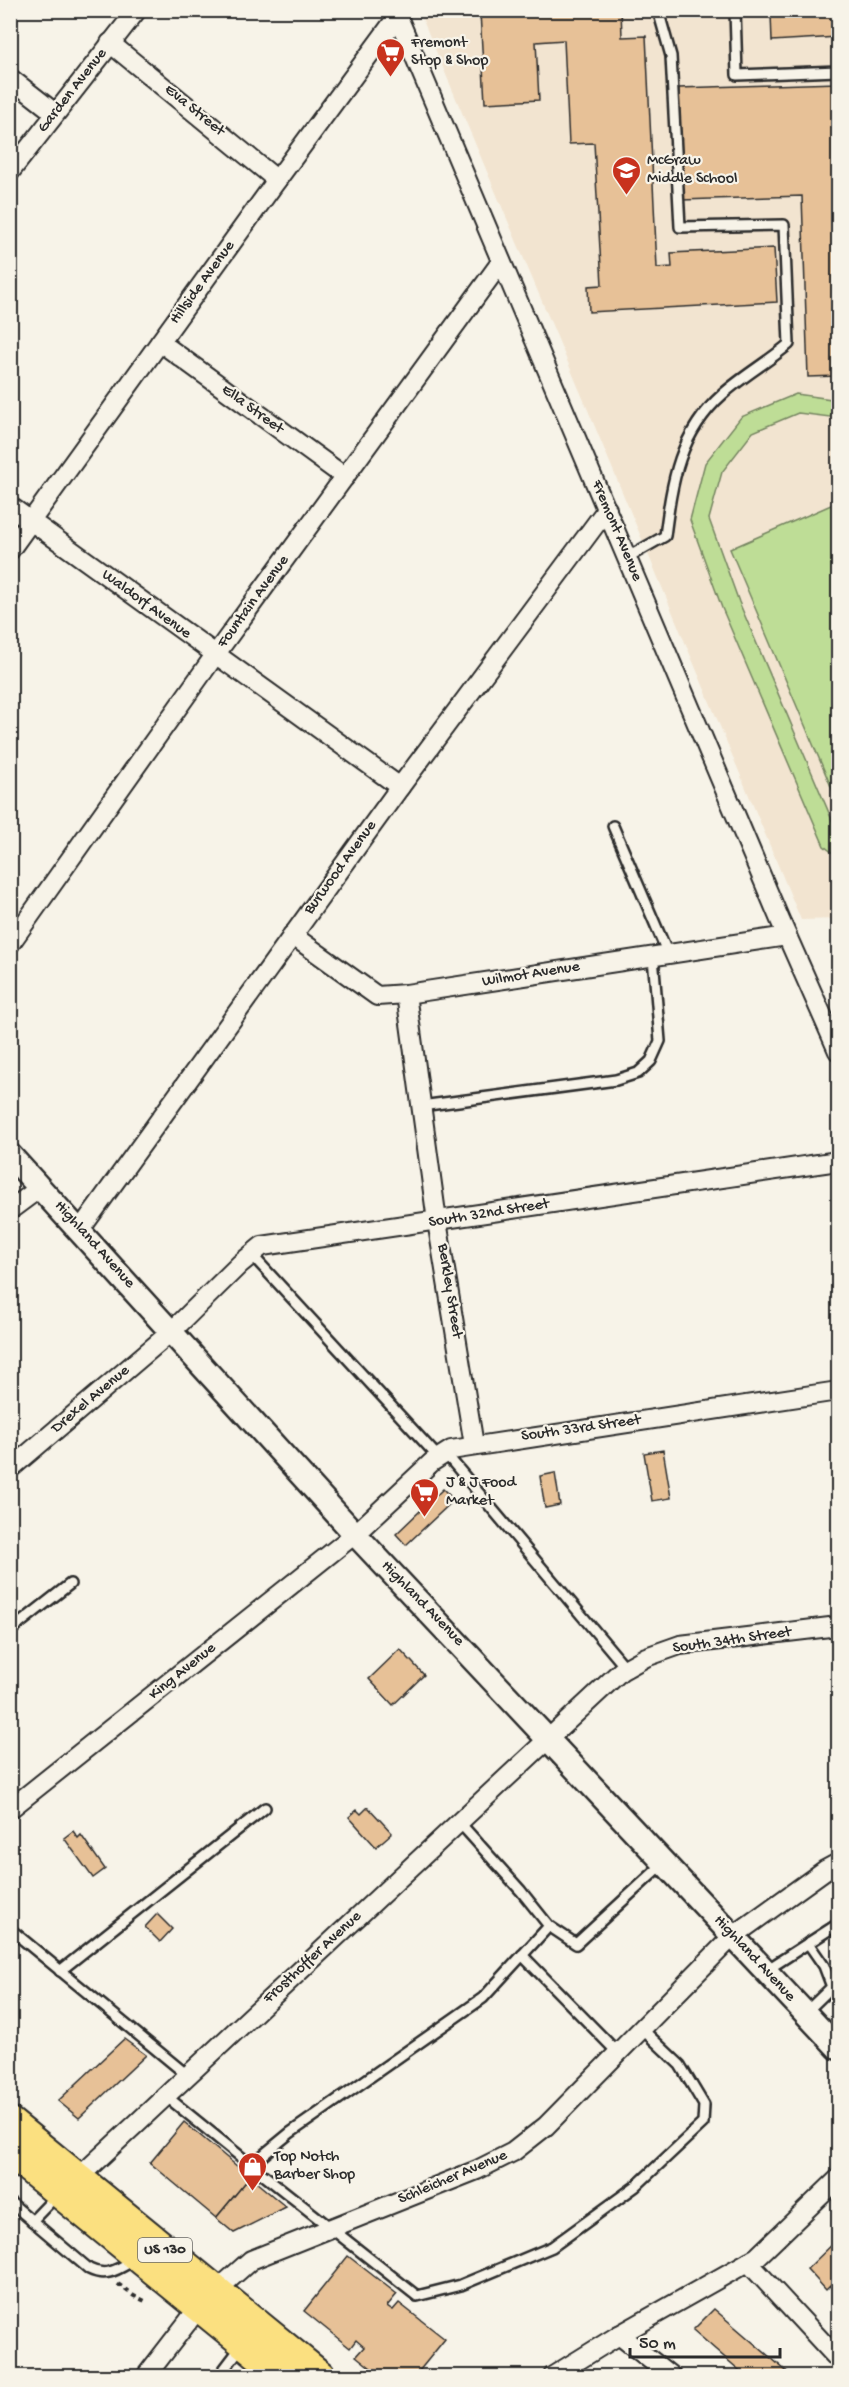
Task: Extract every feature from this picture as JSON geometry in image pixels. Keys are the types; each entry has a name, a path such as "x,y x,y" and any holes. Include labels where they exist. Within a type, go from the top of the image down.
{"highway":[{"name":"US 130","path":"10,2123 140,2257 208,2298 320,2376"},
{"name":"US 130","path":"12,2155 69,2185 208,2298 244,2343 285,2376"}],"street":[{"name":"Garden Avenue","path":"10,172 136,10"},
{"name":"Fremont Avenue","path":"396,14 787,936 835,1033 838,1051"},
{"name":"Hillside Avenue","path":"10,550 396,14"},
{"name":"Eva Street","path":"110,43 277,180"},
{"path":"10,78 55,113"},
{"name":"Fountain Avenue","path":"10,944 215,655 501,262"},
{"name":"Ella Street","path":"160,342 345,477"},
{"name":"Waldorf Avenue","path":"10,506 400,787"},
{"name":"Burwood Avenue","path":"80,1230 400,787 607,509"},
{"name":"Wilmot Avenue","path":"292,935 377,996 406,994 787,936"},
{"name":"Berkley Street","path":"406,994 437,1221 474,1445"},
{"name":"Highland Avenue","path":"10,1155 355,1534 838,2048"},
{"name":"South 32nd Street","path":"172,1331 262,1246 838,1161"},
{"path":"10,1210 41,1187"},
{"name":"Drexel Avenue","path":"10,1469 172,1331"},
{"name":"South 33rd Street","path":"355,1534 451,1450 838,1391"},
{"name":"King Avenue","path":"10,1809 355,1534"},
{"name":"South 34th Street","path":"549,1738 626,1668 646,1657 680,1645 838,1626"},
{"name":"Frosthoffer Avenue","path":"69,2185 549,1738"},
{"name":"Schleicher Avenue","path":"146,2376 208,2298 251,2260 477,2170 513,2152 546,2126 732,1937 838,1863"},
{"path":"553,2376 619,2335 757,2257 838,2179"},
{"path":"748,2262 838,2359"},
{"path":"619,2335 671,2376"}],"lane":[{"path":"627,557 665,536 679,456 689,434 722,394 789,344 784,225 680,227 671,56 658,10"},
{"path":"735,10 737,75 838,70"},
{"path":"421,1106 616,1080 638,1073 651,1061 660,1041 661,955 613,826"},
{"path":"252,1255 442,1456 626,1668"},
{"path":"10,1631 70,1584"},
{"path":"60,1971 265,1808"},
{"path":"459,1822 549,1926 576,1944 664,1863"},
{"path":"765,1971 838,1924"},
{"path":"250,2165 290,2133 483,1998 549,1926"},
{"path":"10,1929 188,2075"},
{"path":"805,2013 835,1984 808,1943"},
{"path":"522,1955 618,2053"},
{"path":"166,2096 417,2296 461,2285 552,2247 636,2186 703,2123 704,2105 680,2065 642,2029"},
{"path":"32,2221 69,2185"},
{"path":"10,2202 88,2269 100,2275 110,2273 140,2257"},
{"path":"219,2376 244,2343"}],"shaded area":[{"path":"419,11 838,11 838,919 801,920"}],"green space":[{"path":"796,394 838,400 838,418 798,413 753,432 722,472 709,519 739,602 838,834 838,857 824,846 722,608 690,520 705,463 741,417"},
{"path":"838,502 838,803 730,549"}],"building":[{"name":"McGraw Middle School","path":"621,10 622,37 646,36 657,268 672,267 671,253 774,248 777,302 589,312 588,286 602,285 594,143 569,144 564,40 536,42 539,100 485,103 480,12"},
{"path":"838,10 838,37 772,41 771,14"},
{"path":"838,83 838,376 808,377 802,196 682,200 679,88"},
{"path":"663,1450 671,1498 652,1501 644,1453"},
{"path":"555,1473 560,1505 545,1508 540,1476"},
{"name":"J & J Food Market","path":"443,1489 454,1500 406,1545 396,1534"},
{"path":"400,1649 424,1675 393,1705 369,1679"},
{"path":"368,1807 392,1833 376,1847 349,1817 357,1810 361,1814"},
{"path":"73,1831 78,1838 81,1835 105,1869 93,1878 64,1838"},
{"path":"157,1914 172,1929 160,1942 145,1927"},
{"path":"124,2039 146,2055 79,2118 58,2101"},
{"path":"184,2122 250,2177 216,2218 150,2163"},
{"name":"Top Notch Barber Shop","path":"250,2177 286,2207 234,2233 216,2218"},
{"path":"838,2239 838,2278 826,2290 807,2269"},
{"path":"348,2256 397,2294 387,2306 393,2310 399,2303 445,2339 415,2376 381,2376 356,2356 364,2347 356,2340 350,2348 304,2311"},
{"path":"714,2309 792,2376 746,2376 693,2330"}],"place":[{"name":"Fremont Stop & Shop","path":"390,78"},
{"name":"McGraw Middle School","path":"626,196"},
{"name":"J & J Food Market","path":"425,1518"},
{"name":"Top Notch Barber Shop","path":"253,2192"}]}
